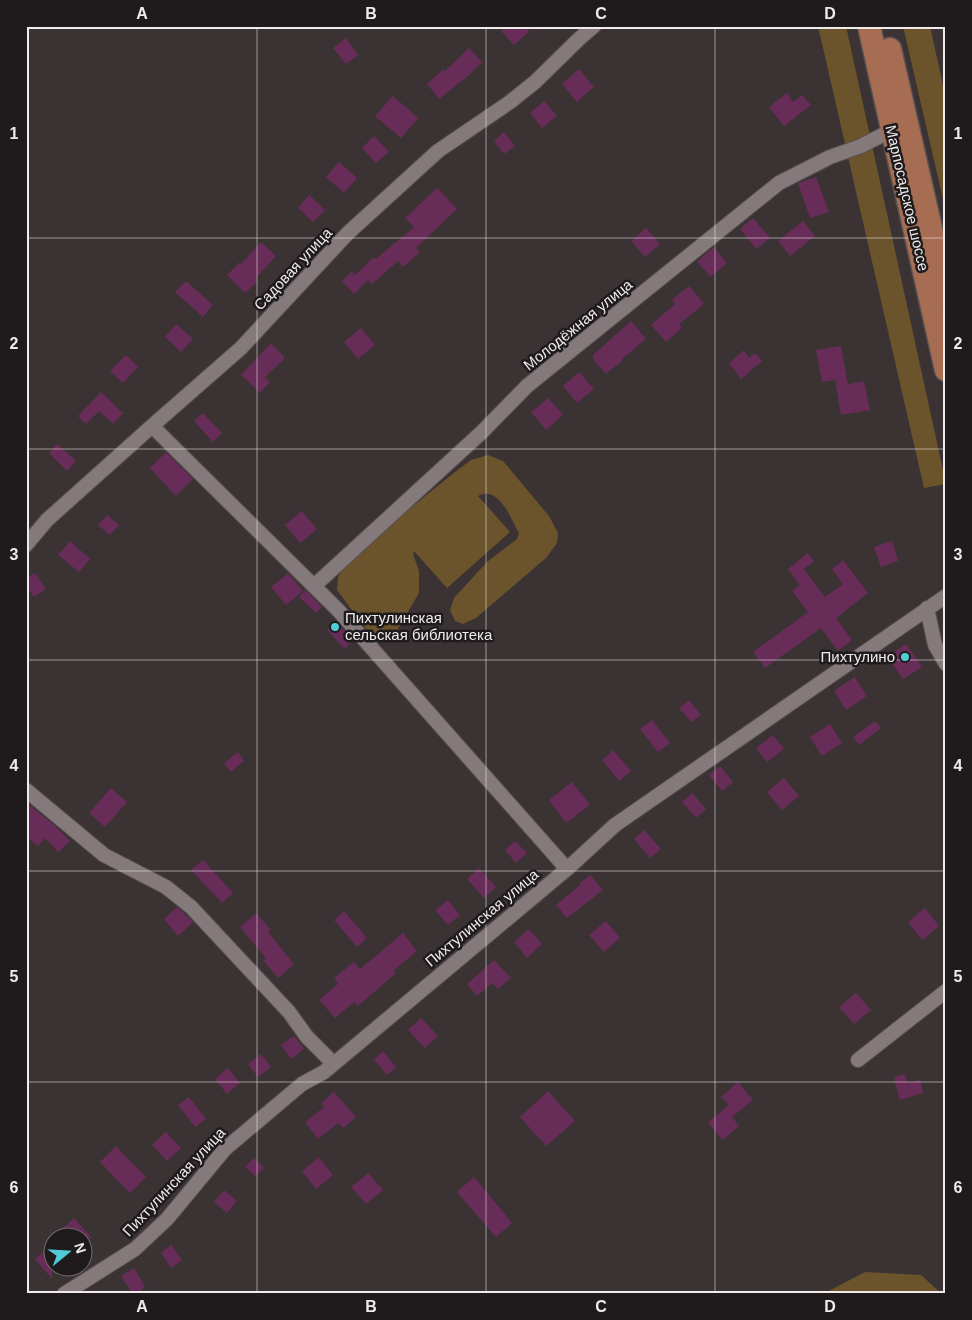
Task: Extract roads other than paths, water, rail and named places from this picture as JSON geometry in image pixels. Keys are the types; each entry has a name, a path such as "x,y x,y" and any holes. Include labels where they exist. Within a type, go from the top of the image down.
{"main road":[{"name":"Марпосадское шоссе","path":"869,26 946,370"},
{"name":"Марпосадское шоссе","path":"885,26 946,294"}],"street":[{"name":"Садовая улица","path":"26,545 47,520 241,348 348,233 438,152 510,102 534,82 594,26"},
{"name":"Молодёжная улица","path":"314,586 482,432 527,386 779,184 830,156 861,146 892,130"},
{"path":"152,426 338,610 567,869"},
{"name":"Пихтулинская улица","path":"64,1294 135,1249 166,1219 226,1149 302,1084 324,1072 567,869 615,825 946,596"},
{"path":"927,608 935,645 946,664"},
{"path":"26,790 104,855 166,887 192,907 289,1012 307,1037 333,1063"},
{"path":"858,1060 946,991"}],"place":[{"name":"Пихтулинская сельская библиотека","path":"335,627"},
{"name":"Пихтулино","path":"905,657"}]}
